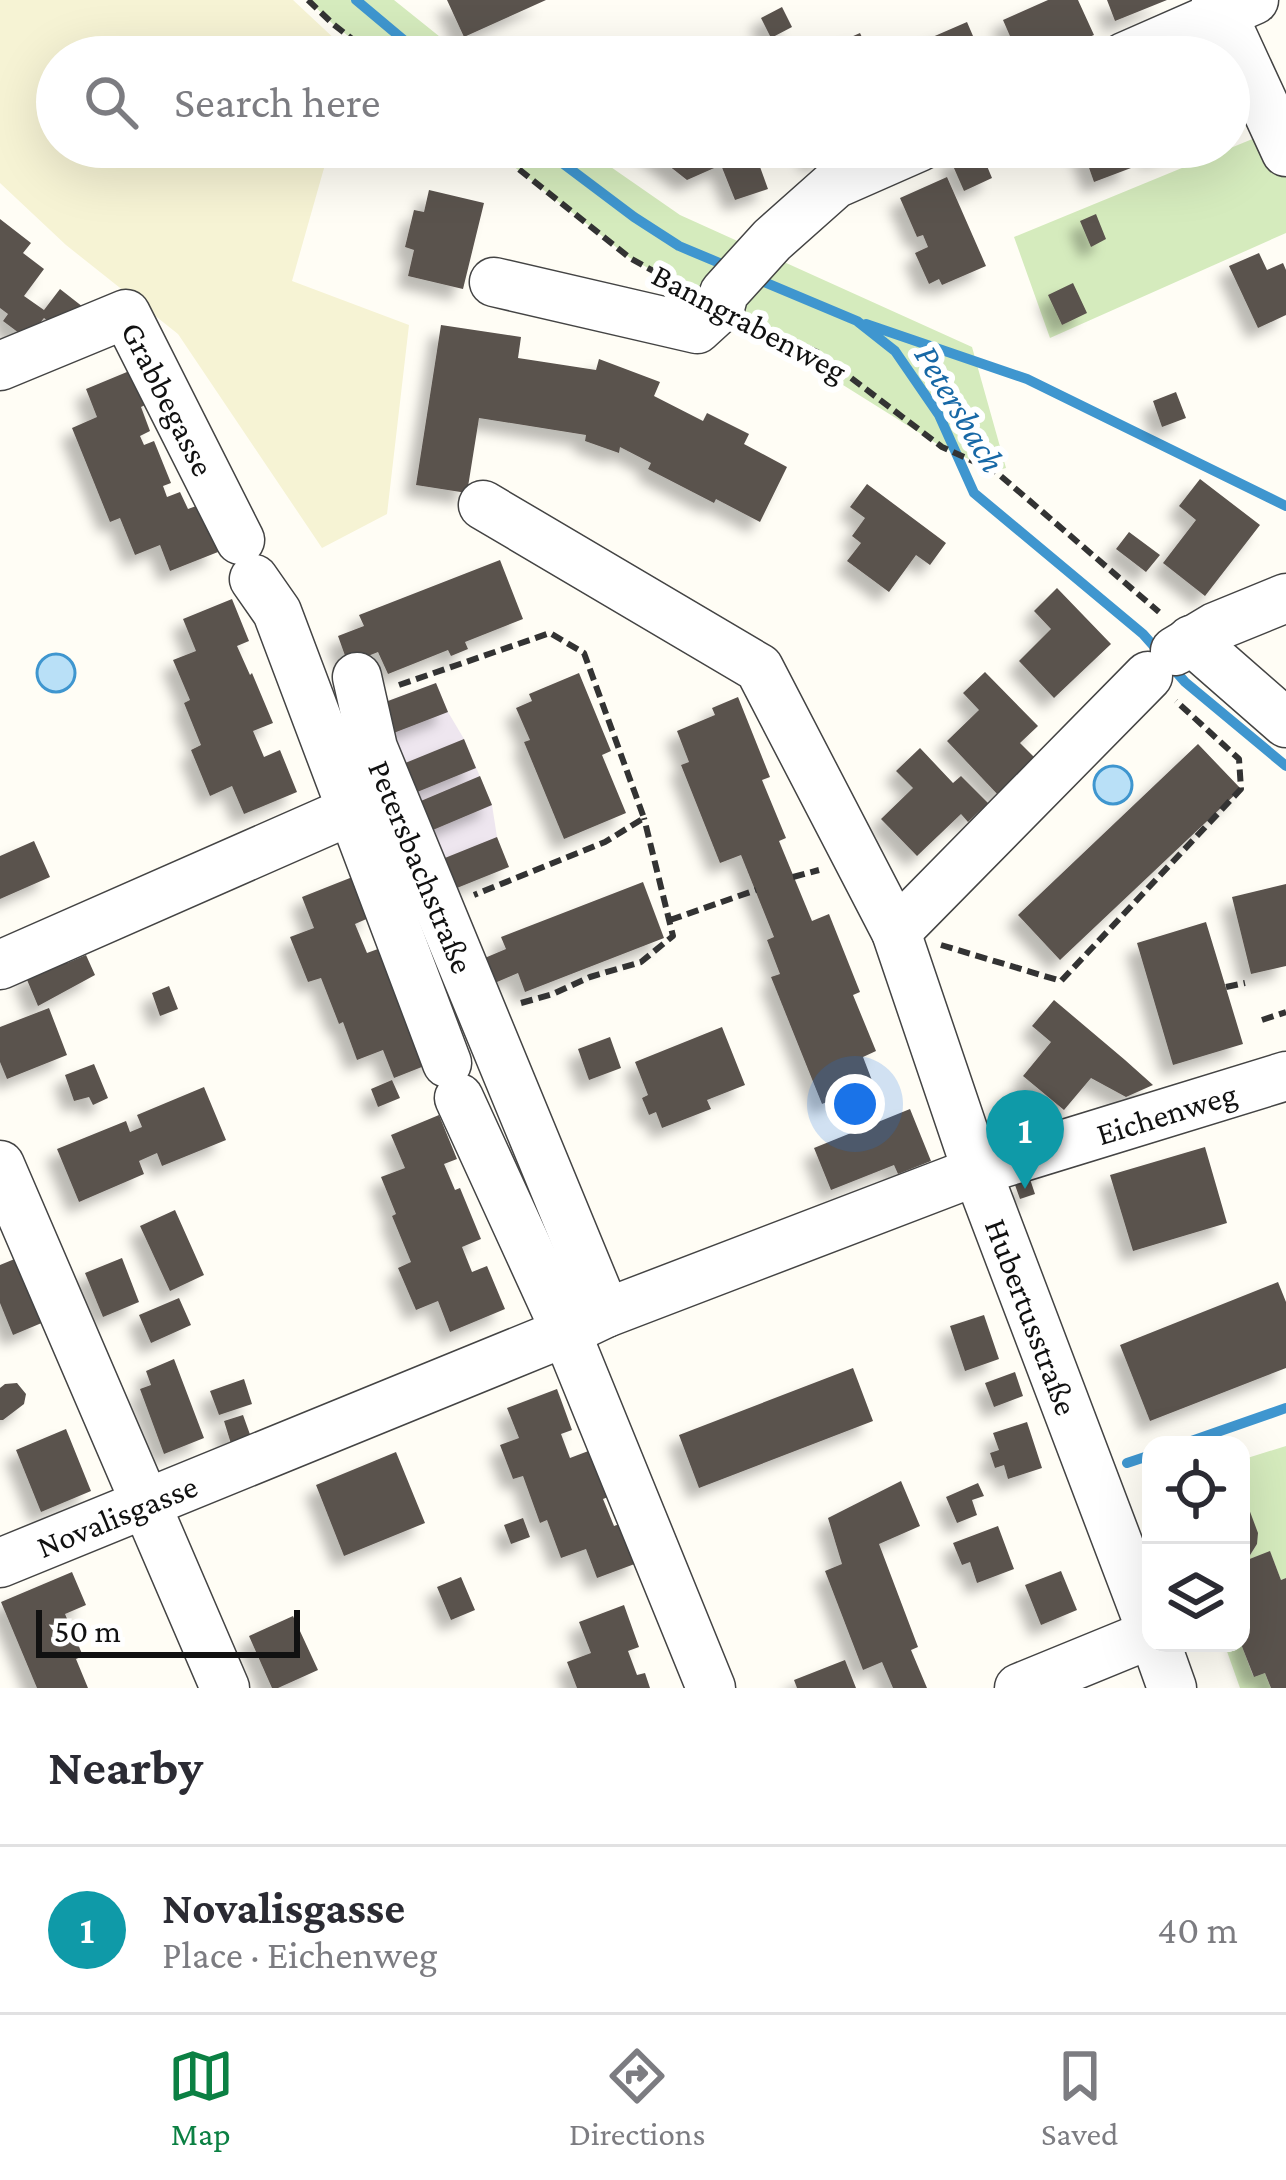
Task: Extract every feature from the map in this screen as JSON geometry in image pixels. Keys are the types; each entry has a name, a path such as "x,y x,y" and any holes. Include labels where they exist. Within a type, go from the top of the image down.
{"street":[{"path":"1167,36 1231,5 1243,36"},
{"path":"1250,56 1286,152"},
{"path":"494,282 697,329 772,240 835,184 871,168"},
{"name":"Grabbegasse","path":"0,366 125,314 247,559"},
{"name":"Hubertusstraße","path":"483,506 759,668 896,932 977,1171 1142,1608"},
{"name":"Petersbachstraße","path":"247,559 277,612 453,1081 586,1322"},
{"path":"896,932 1171,656 1286,598"},
{"path":"1171,656 1286,723"},
{"name":"Petersbachstraße","path":"359,687 373,748 490,1033"},
{"name":"Petersbachstraße","path":"0,965 350,811"},
{"path":"490,1033 711,1688"},
{"name":"Eichenweg","path":"977,1171 1286,1076"},
{"path":"0,1165 17,1246 146,1502 225,1688"},
{"name":"Novalisgasse","path":"0,1562 586,1322 977,1171"},
{"path":"1019,1688 1142,1636"},
{"path":"1159,1652 1172,1688"}],"path":[{"path":"308,0 348,36"},
{"name":"Banngrabenweg","path":"517,168 630,258 722,300 817,352 942,447 995,471 1171,656 1239,759 1241,789 1061,981 896,932"},
{"path":"359,687 550,633 584,653 644,818 673,936 641,962 553,994 490,1033"},
{"path":"440,910 605,842 644,818"},
{"path":"670,920 756,890"},
{"path":"1226,987 1245,982"},
{"path":"1262,1020 1286,1012"}],"shaded area":[{"path":"0,0 293,0 332,36 36,36 36,168 324,168 292,281 409,325 387,514 322,548 178,334 66,245 0,183"},
{"path":"436,683 492,805 497,837 442,894 380,704"}],"green space":[{"path":"308,0 394,0 439,36 348,36"},
{"path":"1267,133 1286,178 1286,233 1050,338 1014,237 1182,168 1250,168 1250,140"},
{"path":"516,168 612,168 680,215 972,347 1006,468 995,471 942,447 720,308 630,258"},
{"path":"1286,1446 1286,1578 1281,1580 1270,1552 1250,1559 1257,1544 1250,1513 1250,1457"},
{"path":"1227,1652 1244,1652 1253,1676 1265,1673 1271,1688 1240,1688"}],"water":[{"path":"56,654 70,659 75,673 70,687 56,692 42,687 37,673 42,659"},
{"path":"1113,766 1126,772 1132,785 1126,798 1113,804 1100,798 1094,785 1100,772"}],"building":[{"path":"447,0 546,0 466,36"},
{"path":"1048,0 1078,0 1094,35 1010,36 1003,20"},
{"path":"1107,0 1167,0 1115,21"},
{"path":"782,7 792,27 770,36 761,18"},
{"path":"967,22 973,36 935,36"},
{"path":"672,168 714,168 687,180"},
{"path":"722,168 760,168 768,189 735,200"},
{"path":"954,168 988,168 992,178 964,191"},
{"path":"1089,168 1131,168 1094,182"},
{"path":"947,177 986,266 942,285 939,279 929,284 915,253 928,247 923,235 917,237 900,198"},
{"path":"429,190 484,203 463,289 408,276 414,250 405,247 414,210 424,212"},
{"path":"1096,214 1106,239 1091,247 1080,221"},
{"path":"0,219 31,243 23,253 44,269 24,296 44,310 60,289 83,307 64,333 44,318 27,339 3,321 8,314 0,308"},
{"path":"1259,253 1267,270 1283,263 1286,315 1258,328 1229,266"},
{"path":"1073,283 1087,313 1062,325 1048,295"},
{"path":"441,325 521,337 518,358 596,370 599,359 660,382 654,396 703,421 707,413 749,434 744,444 787,467 760,522 648,469 651,463 620,447 619,453 585,441 586,435 479,418 467,493 416,485"},
{"path":"139,367 153,401 141,407 150,431 140,436 144,445 154,441 171,483 163,486 167,497 180,492 188,509 199,505 218,552 170,571 160,545 135,555 120,518 110,522 72,428 97,417 86,389"},
{"path":"1176,392 1186,418 1162,427 1153,401"},
{"path":"1200,479 1260,525 1205,596 1163,563 1196,520 1179,506"},
{"path":"867,484 946,543 930,565 916,555 889,592 847,561 861,543 852,536 865,518 850,507"},
{"path":"1129,532 1160,555 1146,572 1116,549"},
{"path":"500,560 523,619 465,642 468,649 451,656 448,650 388,674 378,652 348,664 338,636 364,626 359,615"},
{"path":"1057,588 1111,644 1054,698 1019,661 1051,629 1034,611"},
{"path":"232,599 249,641 237,646 273,723 253,731 264,757 280,750 297,792 244,814 232,786 210,796 191,750 201,745 184,703 190,700 173,660 196,651 183,619"},
{"path":"985,672 1038,726 1020,743 1038,761 1000,797 947,741 979,710 963,693"},
{"path":"579,673 611,751 602,755 626,813 564,839 524,742 530,740 516,708 532,701 529,694"},
{"path":"436,683 448,712 391,734 380,704"},
{"path":"738,697 770,777 762,780 786,838 779,841 812,921 829,914 860,992 853,995 876,1051 863,1057 873,1083 822,1104 771,977 780,974 767,940 774,937 741,855 720,863 681,765 689,762 677,731 715,715 712,708"},
{"path":"464,739 476,768 405,797 393,768"},
{"path":"1198,744 1241,789 1060,960 1018,915"},
{"path":"920,748 953,783 961,776 988,803 968,822 961,814 917,856 881,819 913,788 896,771"},
{"path":"480,776 492,805 421,835 409,806"},
{"path":"497,837 509,867 442,894 430,864"},
{"path":"34,841 50,877 0,899 0,856"},
{"path":"355,876 371,917 355,924 367,953 386,946 437,1061 394,1078 383,1050 357,1060 321,978 308,982 290,937 314,928 302,897"},
{"path":"643,882 664,938 525,992 518,973 490,985 480,960 506,949 501,937"},
{"path":"1286,884 1286,966 1251,974 1232,897"},
{"path":"1206,922 1243,1044 1173,1065 1137,943"},
{"path":"86,955 95,975 38,1006 25,975 65,958 67,963"},
{"path":"169,986 178,1009 160,1016 152,993"},
{"path":"1054,1000 1153,1085 1126,1097 1091,1078 1064,1110 1023,1076 1051,1042 1032,1026"},
{"path":"49,1008 67,1055 7,1079 0,1062 0,1027"},
{"path":"722,1027 745,1085 707,1100 711,1109 662,1128 656,1112 649,1115 642,1098 648,1095 635,1062"},
{"path":"610,1037 621,1068 589,1080 578,1049"},
{"path":"94,1064 108,1098 93,1105 89,1097 74,1101 65,1075"},
{"path":"392,1080 400,1098 378,1107 371,1089"},
{"path":"204,1087 226,1140 162,1166 157,1153 139,1161 144,1174 79,1202 57,1149 126,1121 130,1132 142,1127 137,1115"},
{"path":"910,1109 931,1161 898,1174 894,1165 831,1190 814,1148"},
{"path":"439,1115 457,1159 444,1164 455,1190 460,1188 481,1239 462,1247 472,1272 487,1266 505,1309 450,1332 438,1301 416,1310 398,1268 411,1262 381,1177 405,1168 391,1135"},
{"path":"1205,1147 1227,1223 1133,1251 1110,1175"},
{"path":"1030,1179 1035,1194 1020,1199 1015,1185"},
{"path":"175,1210 204,1275 170,1291 140,1226"},
{"path":"17,1258 44,1322 13,1335 0,1303 0,1265"},
{"path":"122,1258 139,1302 103,1317 85,1273"},
{"path":"1278,1282 1286,1302 1286,1368 1150,1421 1120,1345"},
{"path":"179,1298 191,1325 151,1343 139,1315"},
{"path":"984,1315 999,1359 965,1371 950,1326"},
{"path":"174,1359 204,1438 164,1454 140,1389 151,1385 146,1371"},
{"path":"853,1368 873,1421 699,1488 679,1435"},
{"path":"1015,1372 1023,1396 994,1407 985,1383"},
{"path":"244,1379 252,1404 219,1415 210,1391"},
{"path":"17,1383 26,1394 24,1404 0,1420 0,1388"},
{"path":"557,1389 572,1430 561,1434 570,1458 591,1450 614,1526 625,1522 640,1562 597,1578 586,1549 561,1558 547,1520 540,1523 523,1476 513,1479 500,1445 519,1438 507,1408"},
{"path":"243,1415 252,1440 232,1447 224,1421"},
{"path":"1027,1422 1042,1468 1008,1479 1004,1465 995,1468 990,1453 999,1450 993,1433"},
{"path":"66,1429 91,1491 41,1512 16,1450"},
{"path":"396,1452 425,1523 344,1556 316,1485"},
{"path":"901,1481 920,1526 879,1544 918,1647 911,1650 927,1688 893,1688 882,1662 863,1670 825,1571 842,1564 828,1518"},
{"path":"978,1483 984,1496 972,1500 977,1515 957,1523 946,1497"},
{"path":"1250,1512 1258,1533 1250,1555"},
{"path":"523,1518 530,1537 511,1544 504,1525"},
{"path":"998,1526 1014,1569 977,1583 970,1562 962,1565 953,1543"},
{"path":"1270,1551 1281,1580 1286,1578 1286,1688 1271,1688 1265,1673 1254,1677 1244,1652 1250,1652 1250,1559"},
{"path":"1061,1571 1077,1610 1041,1625 1025,1585"},
{"path":"72,1572 86,1605 65,1614 83,1656 76,1659 88,1688 37,1688 1,1602"},
{"path":"461,1577 475,1610 451,1620 437,1587"},
{"path":"624,1605 639,1647 628,1651 637,1675 645,1673 650,1688 577,1688 567,1662 591,1653 579,1622"},
{"path":"293,1616 318,1670 272,1688 249,1636"},
{"path":"845,1660 856,1688 797,1688 794,1680"}],"waterway":[{"name":"Petersbach","path":"356,0 399,36"},
{"name":"Petersbach","path":"569,168 679,246 729,267"},
{"name":"Petersbach","path":"757,279 857,321 895,351 939,415 974,493 1159,652"},
{"path":"866,324 1027,379 1286,506"},
{"name":"Petersbach","path":"1171,666 1286,766"},
{"path":"1206,1436 1286,1408"},
{"path":"1127,1463 1142,1458"}],"place":[{"name":"Novalisgasse","path":"1025,1189"}]}
